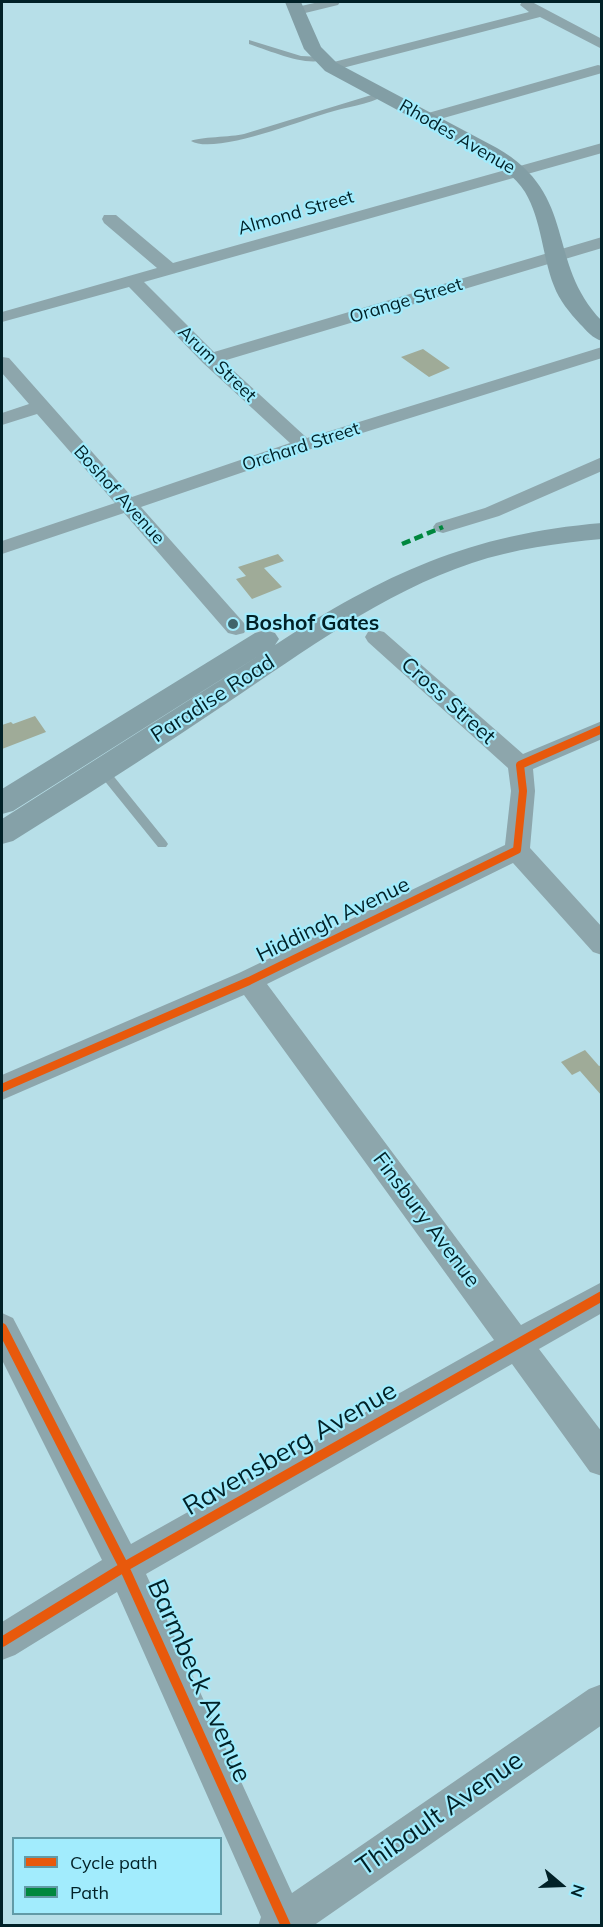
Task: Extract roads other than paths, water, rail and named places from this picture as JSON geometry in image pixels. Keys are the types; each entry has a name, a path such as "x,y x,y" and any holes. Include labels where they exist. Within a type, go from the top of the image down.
{"highway":[{"name":"Paradise Road","path":"2,803 317,606 385,567 438,544 491,528 544,516 602,509"},
{"name":"Paradise Road","path":"2,833 103,771 346,614 421,573 479,553 540,538 602,531"}],"main road":[{"name":"Rhodes Avenue","path":"295,6 313,49 326,63 381,95 480,146 519,172 529,183 543,207 554,257 566,289 585,317 602,334"}],"street":[{"path":"295,6 333,2"},
{"path":"520,2 602,45"},
{"path":"326,63 541,13"},
{"path":"426,118 598,69"},
{"name":"Almond Street","path":"2,317 602,148"},
{"path":"110,219 169,269"},
{"name":"Orange Street","path":"210,359 602,242"},
{"name":"Arum Street","path":"132,280 210,359 304,445"},
{"name":"Orchard Street","path":"2,548 304,445 602,352"},
{"name":"Boshof Avenue","path":"2,362 236,628"},
{"path":"2,419 40,407"},
{"path":"443,527 492,512 602,463"},
{"name":"Cross Street","path":"376,637 520,765"},
{"path":"602,729 520,765 523,791 518,850 602,945"},
{"name":"Hiddingh Avenue","path":"2,1088 249,981 518,850"},
{"name":"Finsbury Avenue","path":"249,981 602,1460"},
{"name":"Ravensberg Avenue","path":"2,1642 124,1567 602,1296"},
{"name":"Barmbeck Avenue","path":"2,1329 124,1567 283,1924"},
{"name":"Thibault Avenue","path":"283,1924 602,1702"}],"lane":[{"path":"252,42 300,58 326,63"},
{"path":"195,141 218,142 243,138 297,119 381,95"},
{"path":"103,771 162,844"}],"place":[{"name":"Boshof Gates","path":"233,624"}]}
